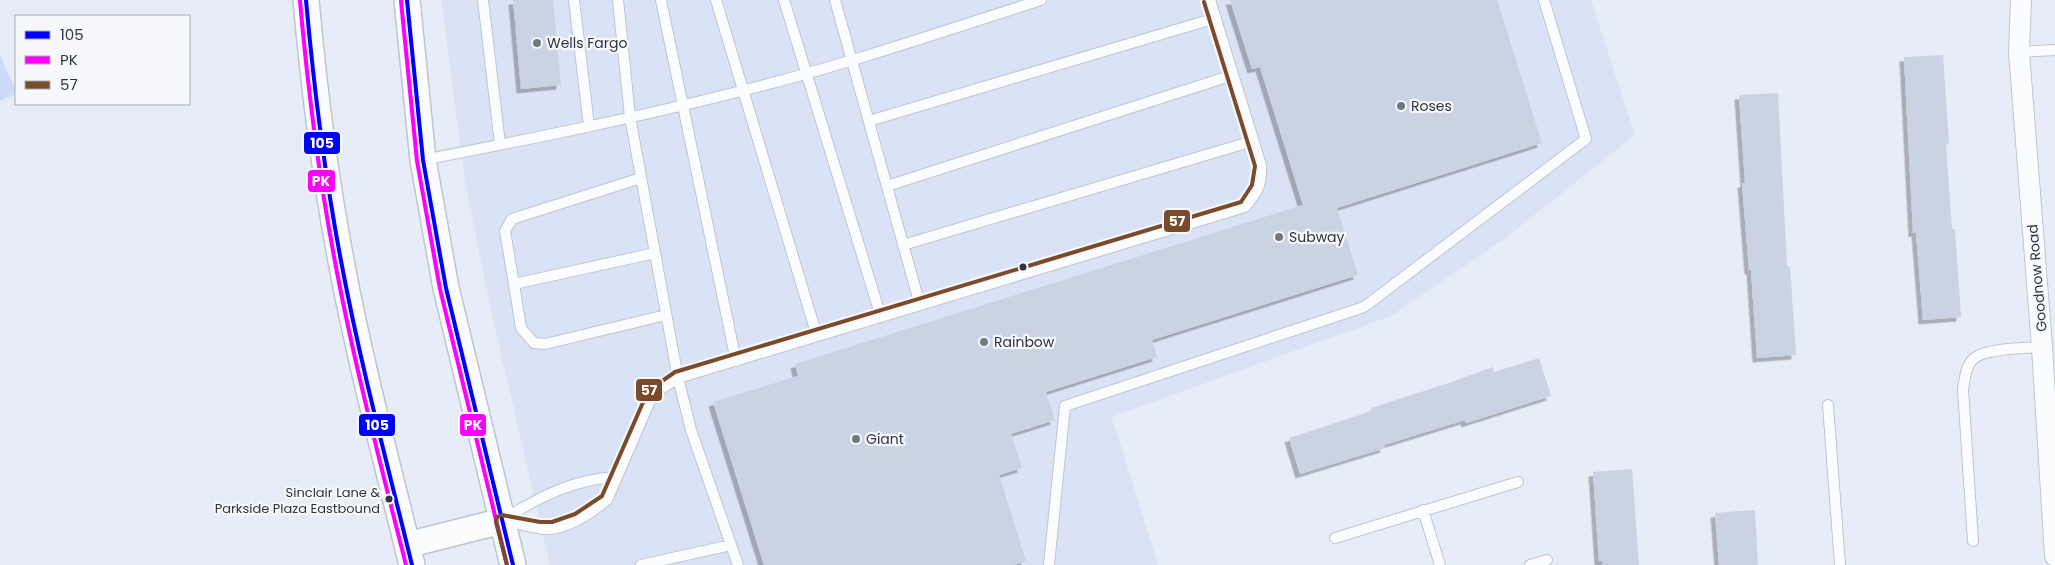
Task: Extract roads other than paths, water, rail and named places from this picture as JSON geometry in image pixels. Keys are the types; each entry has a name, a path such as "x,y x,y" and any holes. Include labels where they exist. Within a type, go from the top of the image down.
{"street":[{"path":"306,0 320,133 342,266 361,360 409,555 502,521"},
{"path":"407,0 423,160 446,288 513,565"},
{"name":"Goodnow Road","path":"2021,0 2019,52 2046,273 2042,347 2052,449 2055,556"}],"lane":[{"path":"483,0 500,144"},
{"path":"574,0 589,126"},
{"path":"618,0 630,118 678,378 691,430 738,565"},
{"path":"661,0 736,360"},
{"path":"716,0 817,336"},
{"path":"784,0 881,317"},
{"path":"835,0 920,305"},
{"path":"423,160 630,118 742,91 853,61 1041,0"},
{"path":"502,521 545,529 574,523 607,500 653,394 678,378 1245,207 1258,191 1261,179 1261,165 1210,0"},
{"path":"1049,565 1065,406 1364,307 1586,139 1544,0"},
{"path":"869,121 1216,18"},
{"path":"2019,52 2055,50"},
{"path":"887,186 1233,75"},
{"path":"903,245 1253,141"},
{"path":"641,178 512,219 505,231 521,328 534,343 545,344 666,315"},
{"path":"514,284 655,253"},
{"path":"1973,541 1963,389 1967,369 1976,357 1999,350 2042,347"},
{"path":"1828,405 1840,565"},
{"path":"502,521 536,499 578,482 616,477"},
{"path":"1335,538 1518,482"},
{"path":"1423,510 1440,565"},
{"path":"641,565 731,544"},
{"path":"1530,565 1547,560"}],"place":[{"name":"Wells Fargo","path":"537,43"},
{"name":"Roses","path":"1401,106"},
{"name":"Subway","path":"1279,237"},
{"name":"Rainbow","path":"984,342"},
{"name":"Giant","path":"856,439"},
{"name":"Sinclair Lane & Parkside Plaza Eastbound","path":"389,499"}]}
